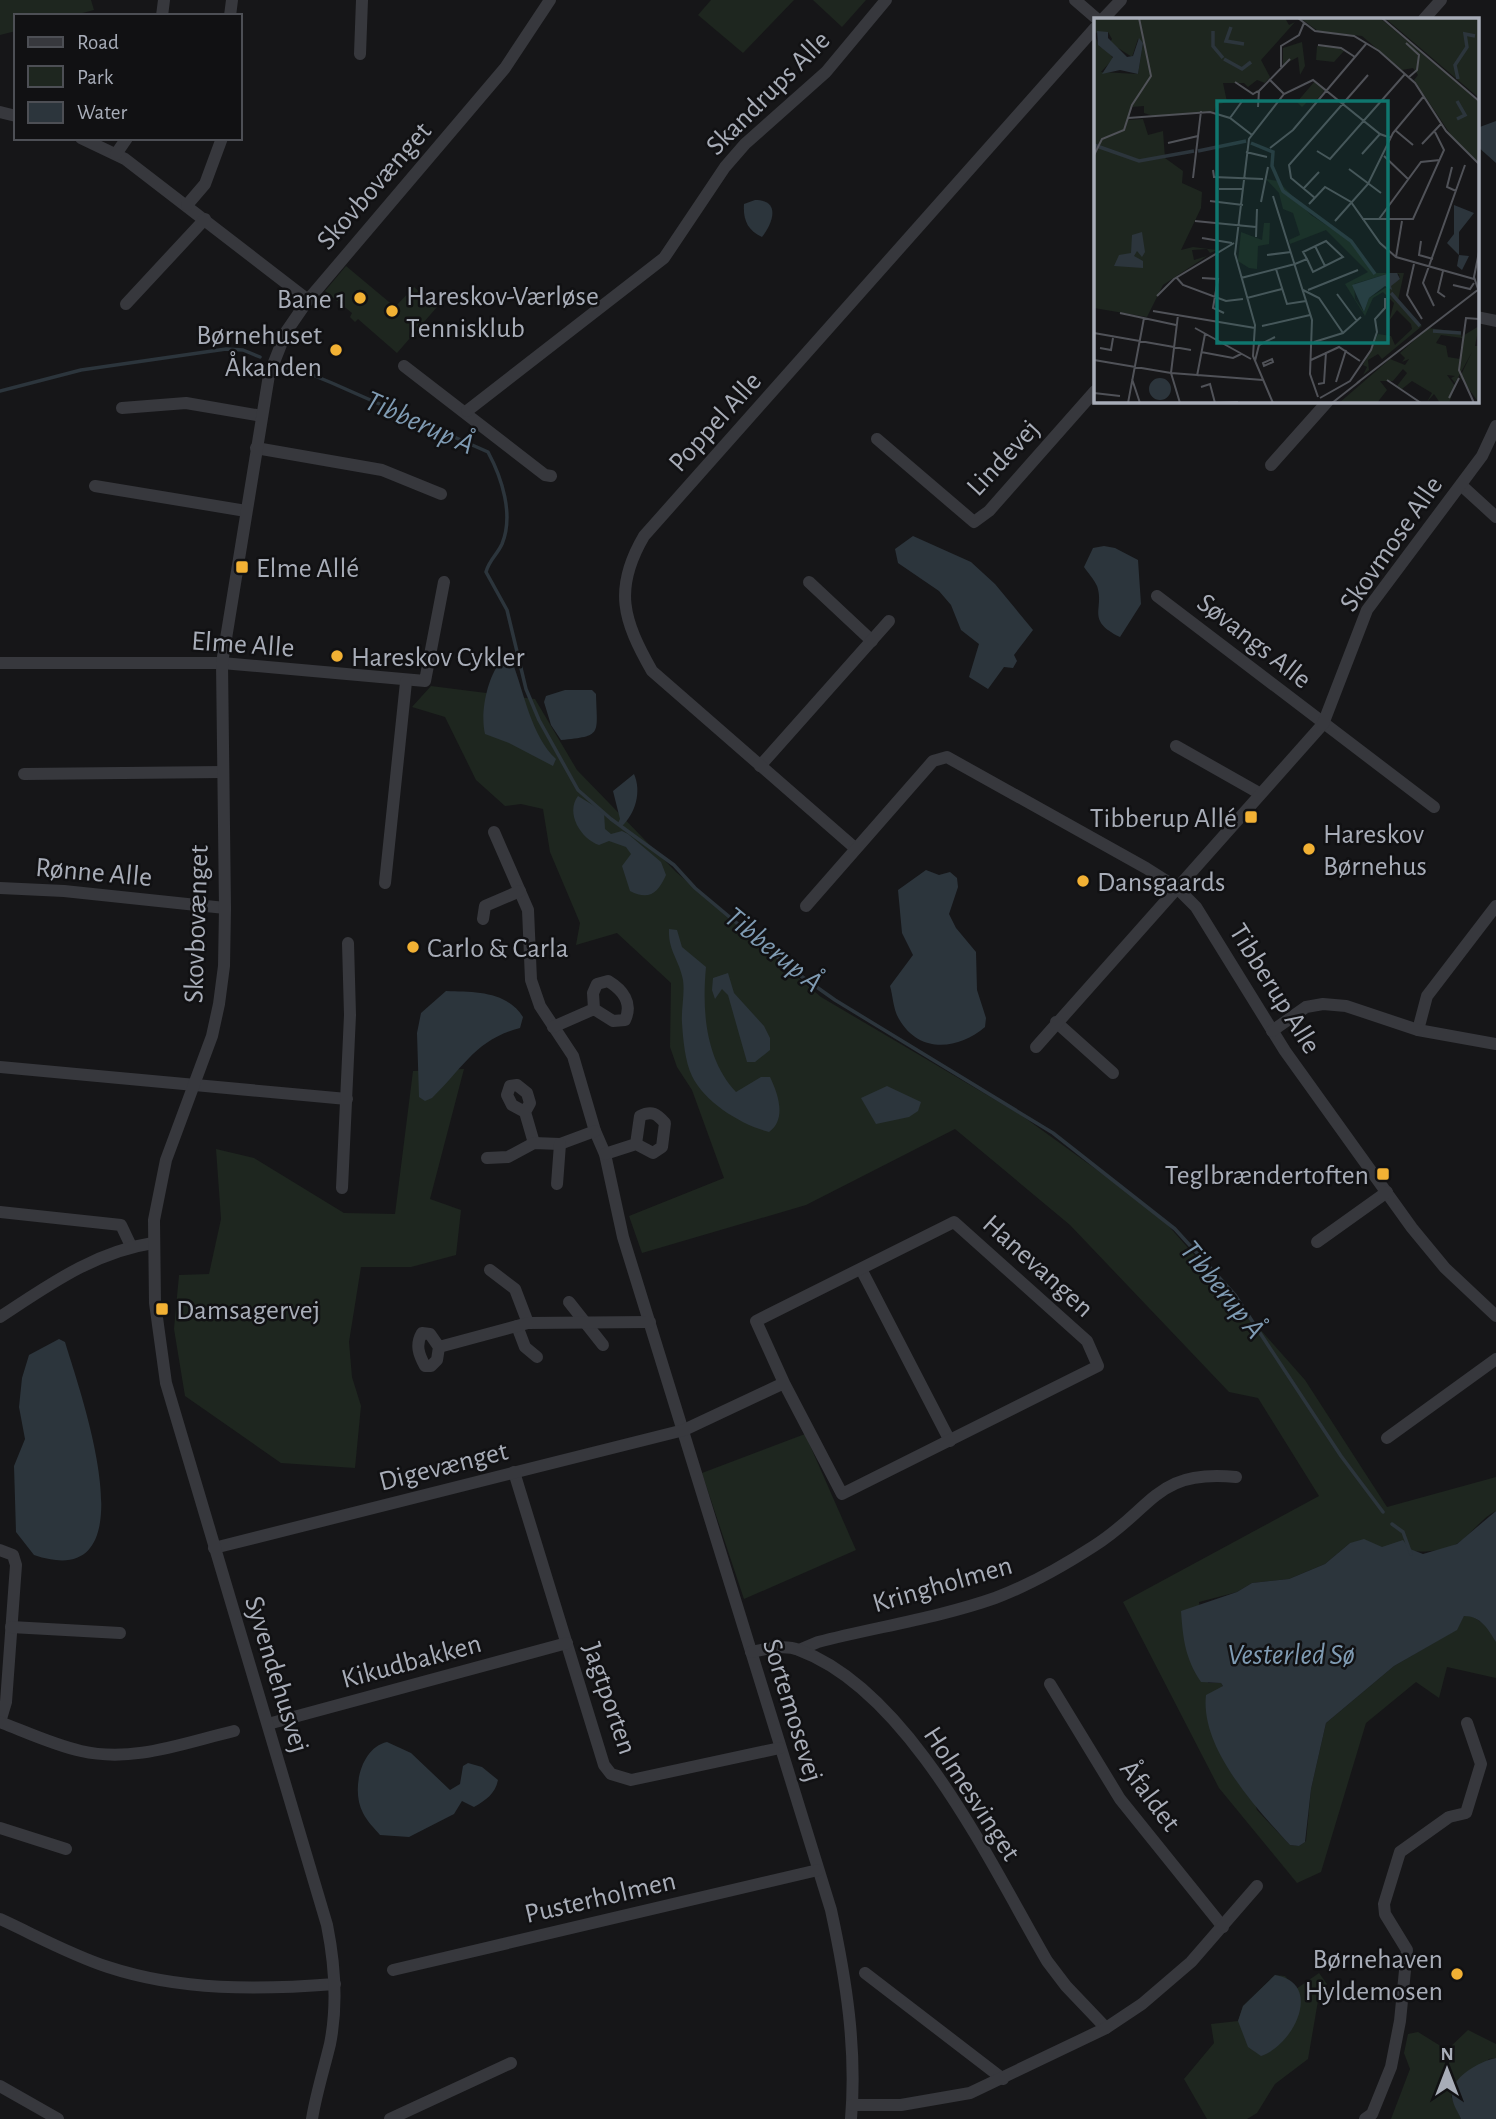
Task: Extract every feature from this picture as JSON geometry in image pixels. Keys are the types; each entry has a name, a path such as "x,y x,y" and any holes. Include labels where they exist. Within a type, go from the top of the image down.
{"street":[{"path":"360,54 362,0"},
{"name":"Skovbovænget","path":"153,1242 154,1220 166,1160 212,1037 219,1004 224,966 225,908 222,663 269,375 286,332 308,300 505,68 550,0"},
{"name":"Skandrups Alle","path":"467,411 664,258 725,167 744,144 826,72 886,0"},
{"path":"1075,0 1096,18"},
{"path":"1104,18 1121,0"},
{"path":"1425,18 1441,0"},
{"name":"Poppel Alle","path":"855,848 652,671 632,636 627,614 624,591 629,561 644,536 1094,29"},
{"path":"85,140 116,154 187,205 308,300"},
{"path":"116,154 126,140"},
{"path":"187,205 205,184 221,140"},
{"path":"126,304 205,219"},
{"path":"1478,317 1496,321"},
{"path":"404,366 467,411 545,475 551,476"},
{"name":"Lindevej","path":"877,439 974,522 989,511 1094,392"},
{"path":"1271,465 1327,402"},
{"path":"122,408 186,404 262,416"},
{"name":"Skovmose Alle","path":"1036,1047 1323,724 1367,610 1482,456 1496,426"},
{"path":"256,448 382,470 442,494"},
{"path":"1461,485 1496,517"},
{"path":"95,486 246,511"},
{"path":"385,883 406,682 425,681 444,582"},
{"path":"809,582 872,641"},
{"name":"Søvangs Alle","path":"1157,596 1434,807"},
{"path":"760,766 889,621"},
{"name":"Elme Alle","path":"0,663 222,663 406,682"},
{"path":"1176,746 1259,793"},
{"name":"Tibberup Alle","path":"806,906 933,761 947,757 1176,887 1196,907 1272,1031 1387,1192 1445,1268 1496,1316"},
{"path":"24,775 223,772"},
{"name":"Sortemosevej","path":"494,832 528,910 531,980 540,1006 573,1056 595,1131 605,1154 623,1237 831,1910 846,1979 851,2119"},
{"name":"Rønne Alle","path":"0,888 64,891 225,908"},
{"path":"483,919 485,906 520,891"},
{"path":"1418,1030 1427,996 1496,906"},
{"path":"342,1188 347,1099 348,943"},
{"path":"1272,1031 1306,1007 1323,1004 1346,1006 1418,1030 1496,1044"},
{"path":"553,1027 594,1009"},
{"path":"1056,1022 1113,1073"},
{"path":"0,1067 347,1099"},
{"path":"525,1112 534,1143"},
{"path":"487,1158 508,1157 534,1143 560,1144 595,1131"},
{"path":"557,1184 560,1144"},
{"path":"605,1154 636,1144"},
{"path":"1317,1242 1387,1192"},
{"path":"0,1212 121,1225 131,1246"},
{"name":"Hanevangen","path":"954,1222 1087,1341 1098,1366 842,1494 784,1383 756,1321 954,1222"},
{"path":"0,1317 76,1268 131,1246 153,1242"},
{"name":"Syvendehusvej","path":"153,1242 158,1338 166,1383 327,1925 335,1984 330,2042 312,2119"},
{"path":"861,1269 950,1441"},
{"path":"490,1270 515,1289 524,1347 537,1357"},
{"path":"569,1302 603,1345"},
{"path":"439,1347 522,1325 650,1322"},
{"path":"1387,1438 1496,1359"},
{"path":"684,1430 784,1383"},
{"name":"Digevænget","path":"214,1548 684,1430"},
{"name":"Jagtporten","path":"514,1472 604,1765 611,1774 631,1780 780,1748"},
{"name":"Kringholmen","path":"799,1650 818,1642 993,1598 1034,1582 1096,1545 1160,1491 1184,1478 1208,1474 1236,1477"},
{"path":"0,1550 13,1555 16,1565 6,1702 0,1722 78,1751 110,1755 147,1753 234,1731"},
{"path":"11,1627 120,1633"},
{"name":"Kikudbakken","path":"268,1724 566,1643"},
{"path":"751,1651 775,1647 799,1650"},
{"name":"Holmesvinget","path":"799,1650 862,1690 918,1747 1048,1961 1066,1986 1106,2028"},
{"name":"Åfaldet","path":"1050,1684 1120,1799 1223,1927"},
{"path":"1365,2119 1372,2114 1393,2060 1406,1964 1402,1937 1385,1914 1384,1904 1400,1852 1449,1817 1466,1813 1482,1764 1468,1723"},
{"path":"0,1828 66,1849"},
{"name":"Pusterholmen","path":"393,1970 818,1870"},
{"path":"852,2105 901,2105 970,2093 1106,2028 1142,2004 1191,1962 1257,1886"},
{"path":"0,1919 106,1966 159,1980 272,1989 335,1984"},
{"path":"865,1973 1003,2079"},
{"path":"390,2119 511,2063"},
{"path":"0,2086 58,2119"}],"green space":[{"path":"0,0 91,0 94,10 79,14 14,14 14,32 0,35"},
{"path":"711,0 794,0 743,53 698,15"},
{"path":"813,0 866,0 842,27"},
{"name":"Hareskov-Værløse Tennisklub","path":"346,266 395,307 414,287 437,307 397,353 358,319 355,322 350,317 352,313 325,291"},
{"path":"431,686 535,699 577,770 676,872 821,997 1021,1115 1158,1214 1305,1380 1387,1507 1496,1477 1496,1511 1458,1543 1447,1548 1420,1552 1350,1543 1325,1564 1289,1579 1252,1583 1237,1592 1199,1602 1208,1683 1221,1683 1223,1686 1220,1690 1257,1810 1290,1845 1299,1846 1306,1841 1311,1789 1326,1723 1394,1666 1456,1630 1464,1616 1472,1616 1496,1632 1496,1678 1447,1667 1439,1698 1416,1682 1366,1723 1321,1872 1297,1883 1219,1788 1123,1602 1319,1496 1258,1398 1229,1392 1070,1225 955,1129 806,1205 642,1253 629,1216 724,1178 692,1090 677,1067 670,1047 671,983 617,933 576,945 580,923 550,852 543,809 521,804 505,806 476,780 445,717 412,707"},
{"path":"464,1069 430,1199 461,1210 456,1255 411,1267 361,1267 349,1342 352,1377 361,1406 355,1468 281,1463 185,1396 174,1329 179,1275 209,1274 221,1219 216,1149 254,1158 344,1213 395,1214 413,1071"},
{"path":"805,1434 856,1550 744,1599 702,1473"},
{"path":"1319,1973 1327,1984 1319,1995 1308,2059 1275,2084 1257,2113 1247,2119 1207,2119 1184,2079 1214,2043 1211,2024 1238,2021 1243,2006 1275,1975 1285,1976 1296,1989"},
{"path":"1468,2030 1496,2044 1496,2058 1489,2059 1451,2096 1461,2119 1391,2119 1410,2069 1404,2053 1408,2034 1418,2032 1447,2050"}],"water":[{"path":"1496,121 1496,163 1478,147 1478,128"},
{"path":"755,200 763,201 772,208 769,225 762,237 749,227 744,214 744,204"},
{"path":"913,536 971,562 995,584 1033,630 1014,655 1017,661 1013,668 1004,667 988,689 969,677 979,644 961,630 951,605 939,591 898,563 895,549"},
{"path":"1093,548 1115,548 1138,560 1141,604 1120,637 1109,631 1099,619 1097,586 1084,567"},
{"path":"512,661 534,726 556,759 553,766 485,734 484,706 491,677 500,662"},
{"path":"565,690 592,690 596,694 596,726 591,734 561,740 551,725 544,702 546,696"},
{"path":"634,774 636,802 622,826 618,823 620,819 613,791"},
{"path":"578,796 604,812 605,829 611,834 622,831 628,834 661,862 666,875 656,891 643,895 630,891 622,866 631,854 626,847 609,841 599,845 586,837 574,817 574,803"},
{"path":"926,870 939,875 950,872 957,878 958,887 949,914 956,928 976,952 977,990 986,1018 985,1027 974,1035 951,1044 928,1043 907,1030 897,1015 890,986 913,955 902,933 898,890"},
{"path":"669,929 677,930 682,947 706,967 708,1033 718,1065 726,1079 736,1092 761,1077 770,1077 778,1098 779,1113 775,1127 769,1132 725,1112 706,1095 692,1076 683,1036 683,980 670,943"},
{"path":"728,973 734,993 764,1026 770,1038 770,1050 755,1062 747,1062 728,995 722,989 715,999 712,990 713,978"},
{"path":"446,991 479,993 499,998 516,1008 523,1017 520,1028 492,1039 481,1047 432,1098 425,1101 419,1097 417,1033 421,1013"},
{"path":"887,1086 921,1102 918,1111 909,1117 876,1124 861,1098"},
{"path":"59,1339 65,1342 83,1402 100,1483 100,1519 92,1546 70,1560 34,1555 16,1532 14,1466 25,1439 19,1407 22,1378 29,1355"},
{"name":"Vesterled Sø","path":"1496,1511 1496,1642 1479,1621 1464,1616 1457,1630 1394,1666 1326,1723 1311,1789 1305,1842 1299,1846 1290,1845 1247,1795 1221,1756 1206,1715 1206,1695 1223,1686 1221,1683 1201,1682 1191,1665 1181,1611 1237,1592 1252,1583 1289,1579 1325,1564 1350,1543 1364,1539 1382,1547 1403,1540 1410,1549 1423,1554 1457,1544"},
{"path":"387,1742 411,1753 450,1790 460,1784 463,1766 468,1763 482,1767 498,1780 497,1785 489,1796 474,1807 462,1801 454,1814 409,1837 380,1835 359,1804 358,1782 364,1761 378,1746"},
{"path":"1275,1975 1290,1980 1298,1989 1301,2001 1299,2014 1284,2040 1261,2056 1248,2047 1238,2021 1243,2006"},
{"path":"1496,2058 1496,2119 1461,2119 1452,2097 1455,2083 1467,2071"}],"waterway":[{"name":"Tibberup Å","path":"0,391 81,370 226,349 243,350 260,357"},
{"name":"Tibberup Å","path":"282,367 298,369 332,383 488,452 502,485 507,521 502,544 486,572 507,610 526,689 539,720 578,790 611,819 674,865 695,888 794,971 835,1000 1053,1133 1175,1229 1235,1295 1341,1456 1383,1512"},
{"name":"Tibberup Å","path":"1392,1524 1403,1532 1411,1554"}],"place":[{"name":"Bane 1","path":"360,298"},
{"name":"Hareskov-Værløse Tennisklub","path":"392,311"},
{"name":"Børnehuset Åkanden","path":"336,350"},
{"name":"Elme Allé","path":"242,567"},
{"name":"Hareskov Cykler","path":"337,656"},
{"name":"Tibberup Allé","path":"1251,817"},
{"name":"Hareskov Børnehus","path":"1309,849"},
{"name":"Dansgaards","path":"1083,881"},
{"name":"Carlo & Carla","path":"413,947"},
{"name":"Teglbrændertoften","path":"1383,1174"},
{"name":"Damsagervej","path":"162,1309"},
{"name":"Børnehaven Hyldemosen","path":"1457,1974"}]}
